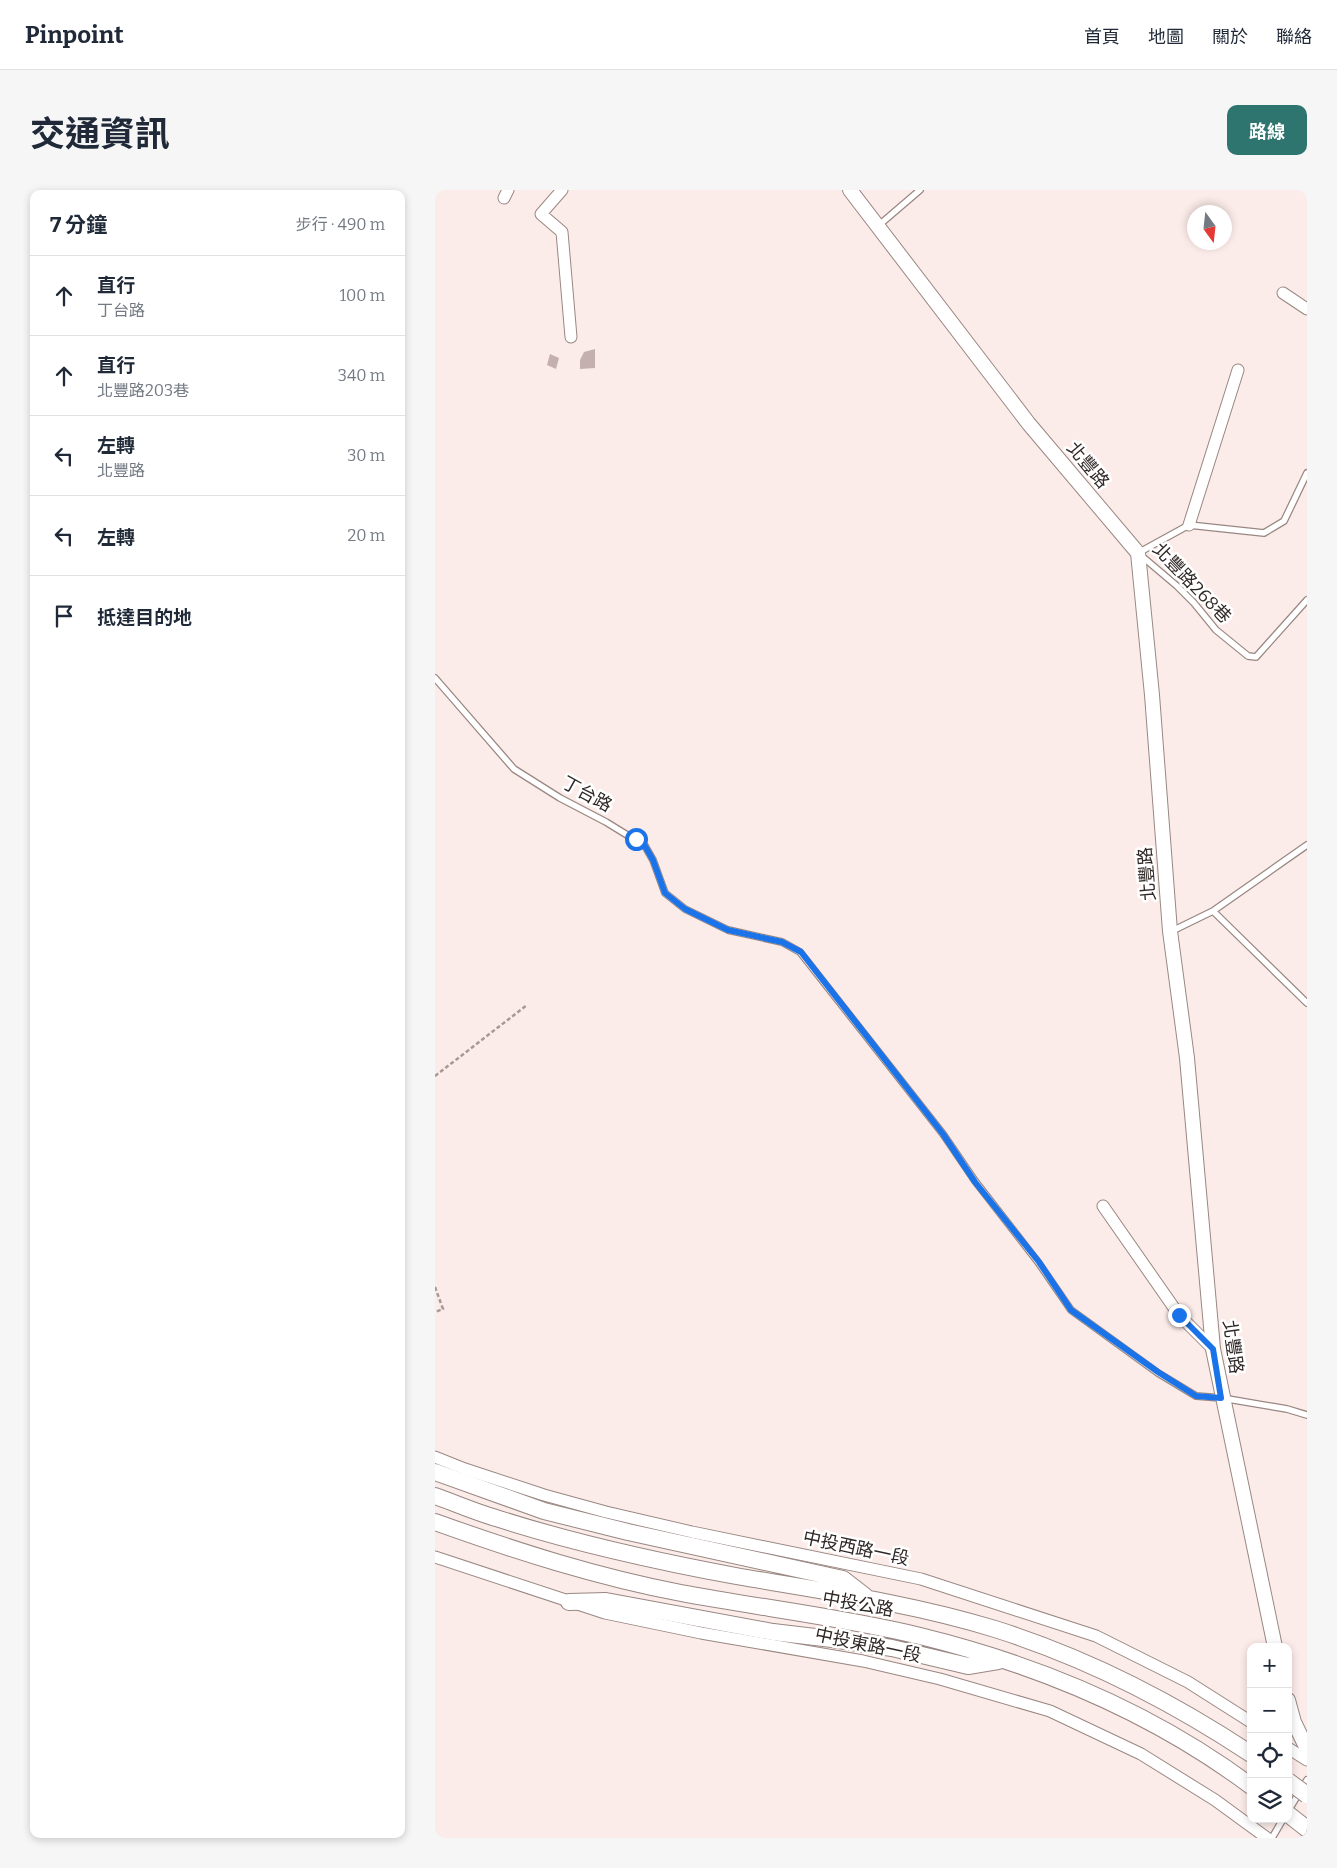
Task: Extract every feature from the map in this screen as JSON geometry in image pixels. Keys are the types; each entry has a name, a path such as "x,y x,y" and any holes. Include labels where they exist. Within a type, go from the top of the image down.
{"main road":[{"path":"435,1472 482,1490 554,1513 689,1547 843,1579 866,1598"},
{"name":"中投公路","path":"435,1496 494,1518 636,1556 735,1576 904,1605 995,1629 1113,1674 1177,1707 1247,1751"},
{"name":"中投公路","path":"435,1522 543,1559 613,1578 681,1593 920,1636 1002,1660 1067,1684 1146,1720 1190,1744 1247,1783"},
{"path":"569,1602 606,1601 773,1632 891,1648 968,1666 1002,1660"},
{"path":"1292,1784 1307,1795"},
{"path":"1292,1815 1307,1828"}],"street":[{"path":"562,190 541,214 562,232 571,337"},
{"name":"北豐路","path":"850,190 1029,424 1138,553 1152,695 1171,932 1187,1058 1213,1349 1221,1398 1274,1643"},
{"path":"1283,293 1307,309"},
{"path":"1189,524 1238,370"},
{"path":"1103,1206 1179,1315 1213,1349"},
{"name":"中投西路一段","path":"435,1457 535,1492 588,1507 692,1532 921,1579 1096,1636 1189,1682 1247,1719"},
{"name":"中投東路一段","path":"435,1557 605,1613 701,1633 863,1661 940,1679 1050,1712 1141,1754 1215,1800 1267,1838"},
{"path":"1292,1715 1307,1749"},
{"path":"1292,1751 1307,1760"}],"lane":[{"path":"877,226 920,190"},
{"path":"1189,524 1264,533 1284,521 1307,473"},
{"name":"北豐路268巷","path":"1189,524 1138,553 1177,586 1216,630 1248,656 1256,657 1307,600"},
{"name":"丁台路","path":"435,678 514,769 645,846 653,860 665,893 685,909 728,930 782,942 801,952 943,1134 975,1182 1023,1242 1071,1310 1158,1372 1196,1396 1221,1398 1287,1409 1307,1416"},
{"path":"1171,932 1213,911 1307,845"},
{"path":"1213,911 1307,1003"},
{"path":"1292,1805 1307,1780"},
{"path":"1272,1838 1281,1823"}],"path":[{"path":"435,1076 527,1005"},
{"path":"435,1287 443,1309 435,1312"}],"building":[{"path":"595,349 595,368 580,369 580,360 584,352"},
{"path":"550,354 559,358 556,369 547,365"}],"route":[{"path":"636,839 645,846 653,860 665,893 685,909 728,930 782,942 801,952 943,1134 975,1182 1039,1262 1071,1310 1158,1372 1196,1396 1221,1398 1213,1349 1179,1315"}]}
